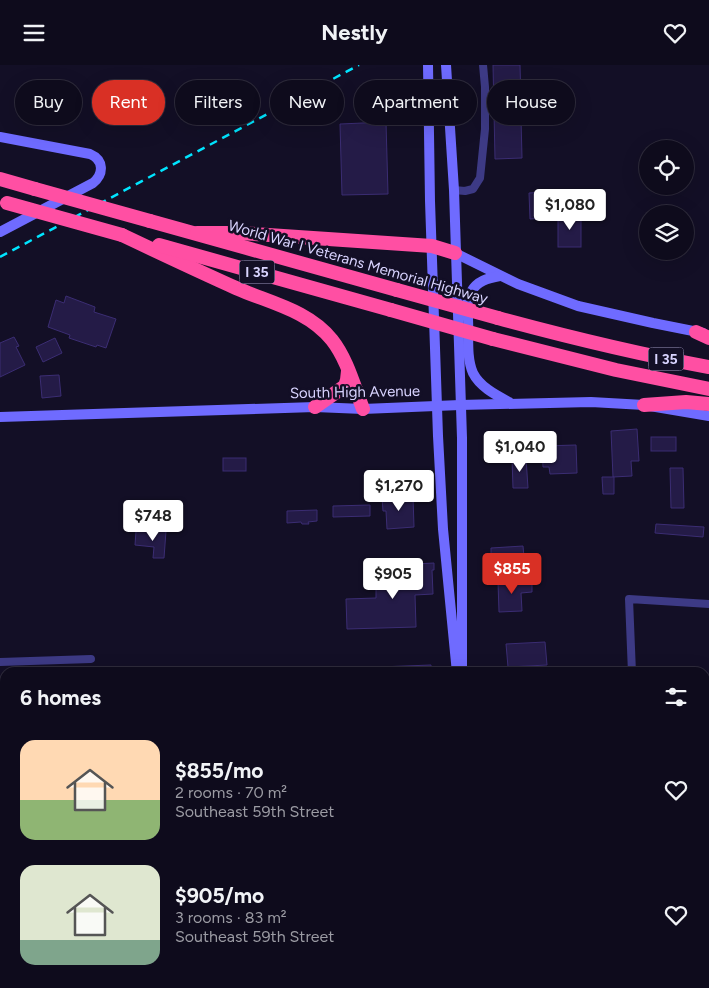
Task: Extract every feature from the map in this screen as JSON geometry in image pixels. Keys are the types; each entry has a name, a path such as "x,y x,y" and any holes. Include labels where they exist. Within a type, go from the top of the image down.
{"highway":[{"name":"World War I Veterans Memorial Highway","path":"0,179 574,339 709,367"},
{"name":"I 35","path":"3,202 493,339 608,368 709,389"},
{"path":"197,233 240,233 432,246 455,253"},
{"path":"122,235 310,319 332,340 348,371 363,409"},
{"path":"315,407 345,386 348,371"},
{"path":"644,405 686,402 709,404"}],"main road":[{"path":"428,65 437,406 443,529 456,667"},
{"path":"446,65 454,190 462,438 462,667"},
{"path":"0,137 90,154 98,159 100,170 97,179 93,183 0,232"},
{"path":"455,253 500,276 578,306 705,335"},
{"path":"500,276 488,278 478,283 468,300 470,363 478,381 493,394 510,403"},
{"name":"South High Avenue","path":"0,417 315,407 363,409 591,402 644,405 709,416"}],"street":[{"path":"454,190 465,191 473,189 480,178 484,129 485,87 483,65"},
{"path":"632,667 630,599 709,604"},
{"path":"0,663 90,659"}],"building":[{"path":"493,65 520,65 520,80 493,80"},
{"path":"340,125 386,125 388,194 342,195"},
{"path":"494,125 521,125 522,158 495,159"},
{"path":"546,192 547,218 530,219 529,193"},
{"path":"558,214 581,214 581,247 558,247"},
{"path":"66,296 95,307 94,312 116,319 106,348 97,345 96,347 69,338 70,335 48,327 56,300 64,303"},
{"path":"14,337 19,346 16,347 25,365 0,377 0,343"},
{"path":"55,338 62,353 43,362 36,347"},
{"path":"59,375 61,396 42,398 40,376"},
{"path":"637,429 639,461 631,461 632,476 613,477 611,431"},
{"path":"651,437 676,437 676,451 651,451"},
{"path":"576,445 577,473 550,474 549,467 543,467 542,446"},
{"path":"223,458 246,458 246,471 223,471"},
{"path":"512,458 526,458 528,488 513,488"},
{"path":"670,468 683,468 684,508 671,508"},
{"path":"602,477 614,477 614,494 603,494"},
{"path":"413,496 414,527 387,529 386,511 383,511 382,497"},
{"path":"370,505 370,516 333,517 333,506"},
{"path":"317,510 317,521 308,522 309,524 302,524 301,522 287,523 287,511"},
{"path":"656,524 704,527 703,537 655,533"},
{"path":"155,530 166,531 164,558 153,558 154,547 135,545 136,531 155,532"},
{"path":"523,546 524,557 506,557 507,565 491,566 491,548"},
{"path":"434,563 434,570 432,570 433,594 415,595 416,627 347,629 346,599 376,598 376,589 386,589 385,572 396,572 396,565"},
{"path":"532,581 532,592 521,593 522,611 499,612 498,582"},
{"path":"545,642 547,665 508,667 506,644"},
{"path":"431,665 431,667 379,667"}],"railway":[{"path":"0,257 359,65"}]}
